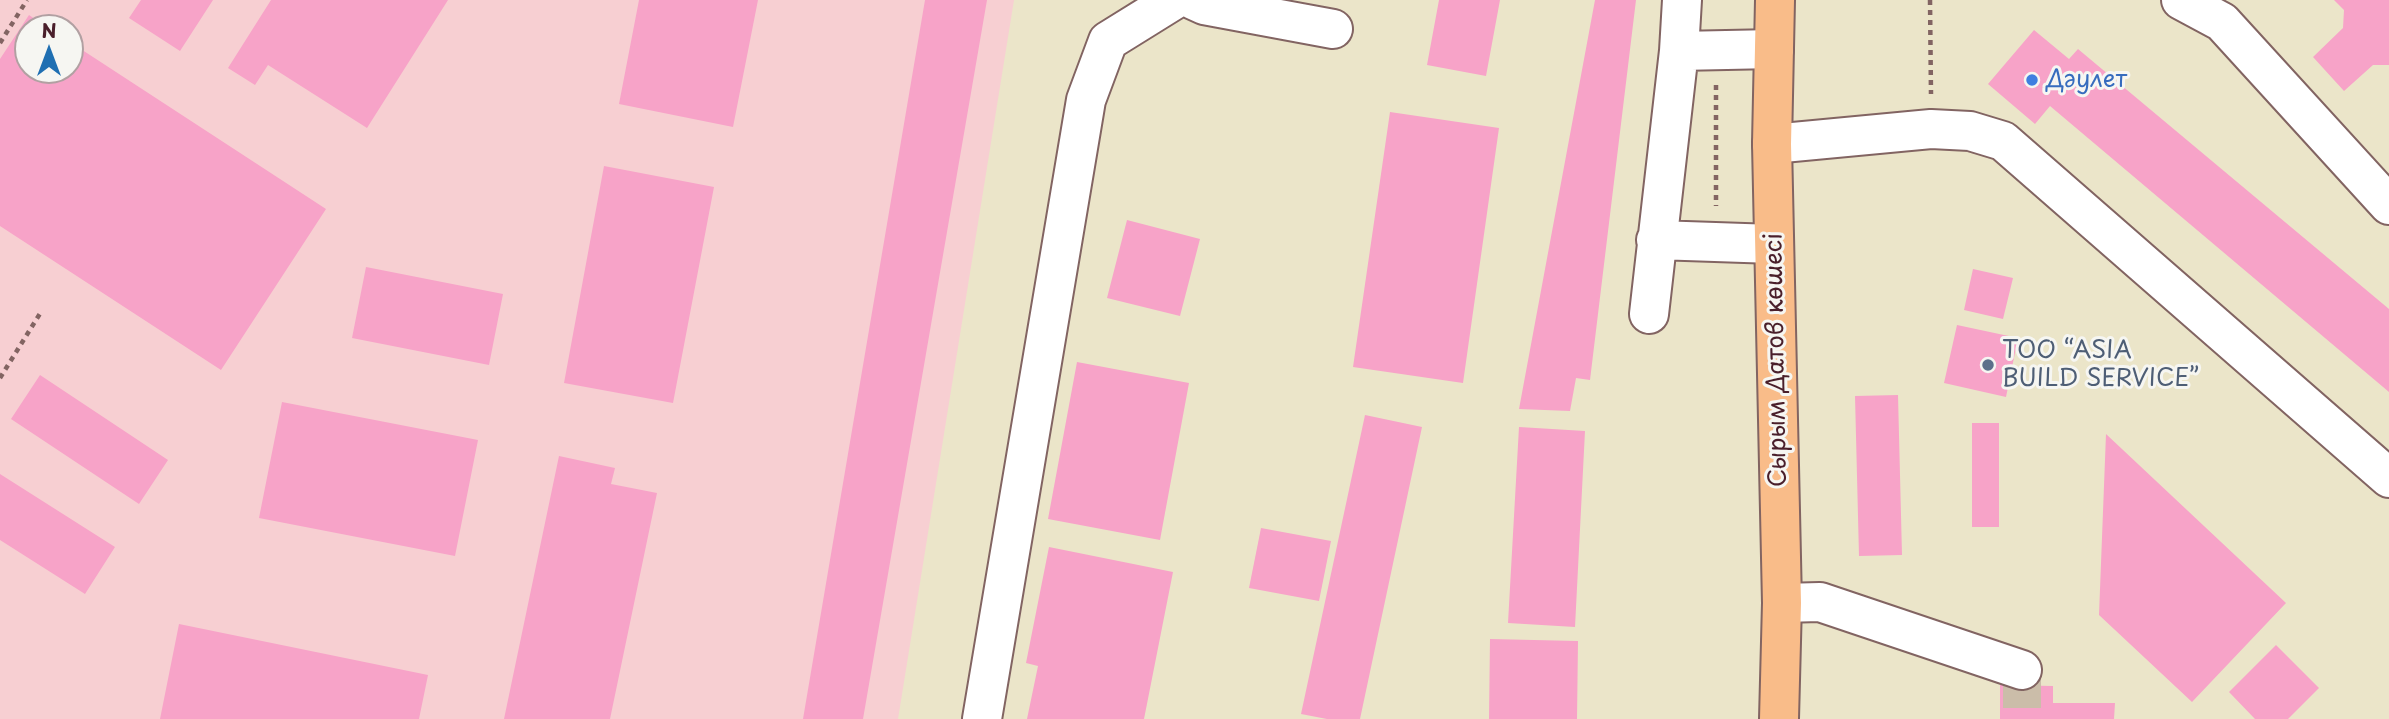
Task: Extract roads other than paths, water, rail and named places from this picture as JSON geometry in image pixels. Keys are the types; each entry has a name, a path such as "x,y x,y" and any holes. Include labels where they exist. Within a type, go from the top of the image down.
{"main road":[{"name":"Сырым Датов көшесі","path":"1775,0 1772,144 1782,603 1779,719"}],"lane":[{"path":"982,719 1086,100 1108,41 1174,0"},
{"path":"1193,0 1204,5 1333,29"},
{"path":"1649,314 1656,240 1697,51 1682,0"},
{"path":"2181,0 2233,11 2389,205"},
{"path":"1697,51 1774,49"},
{"path":"1772,144 1931,129 1970,131 2003,141 2389,478"},
{"path":"1656,240 1774,244"},
{"path":"1782,603 1820,602 2022,670"}],"tunnel":[{"path":"2022,670 2022,719"}],"place":[{"name":"Дәулет","path":"2032,80"},
{"name":"TOO “ASIA BUILD SERVICE”","path":"1988,365"}]}
